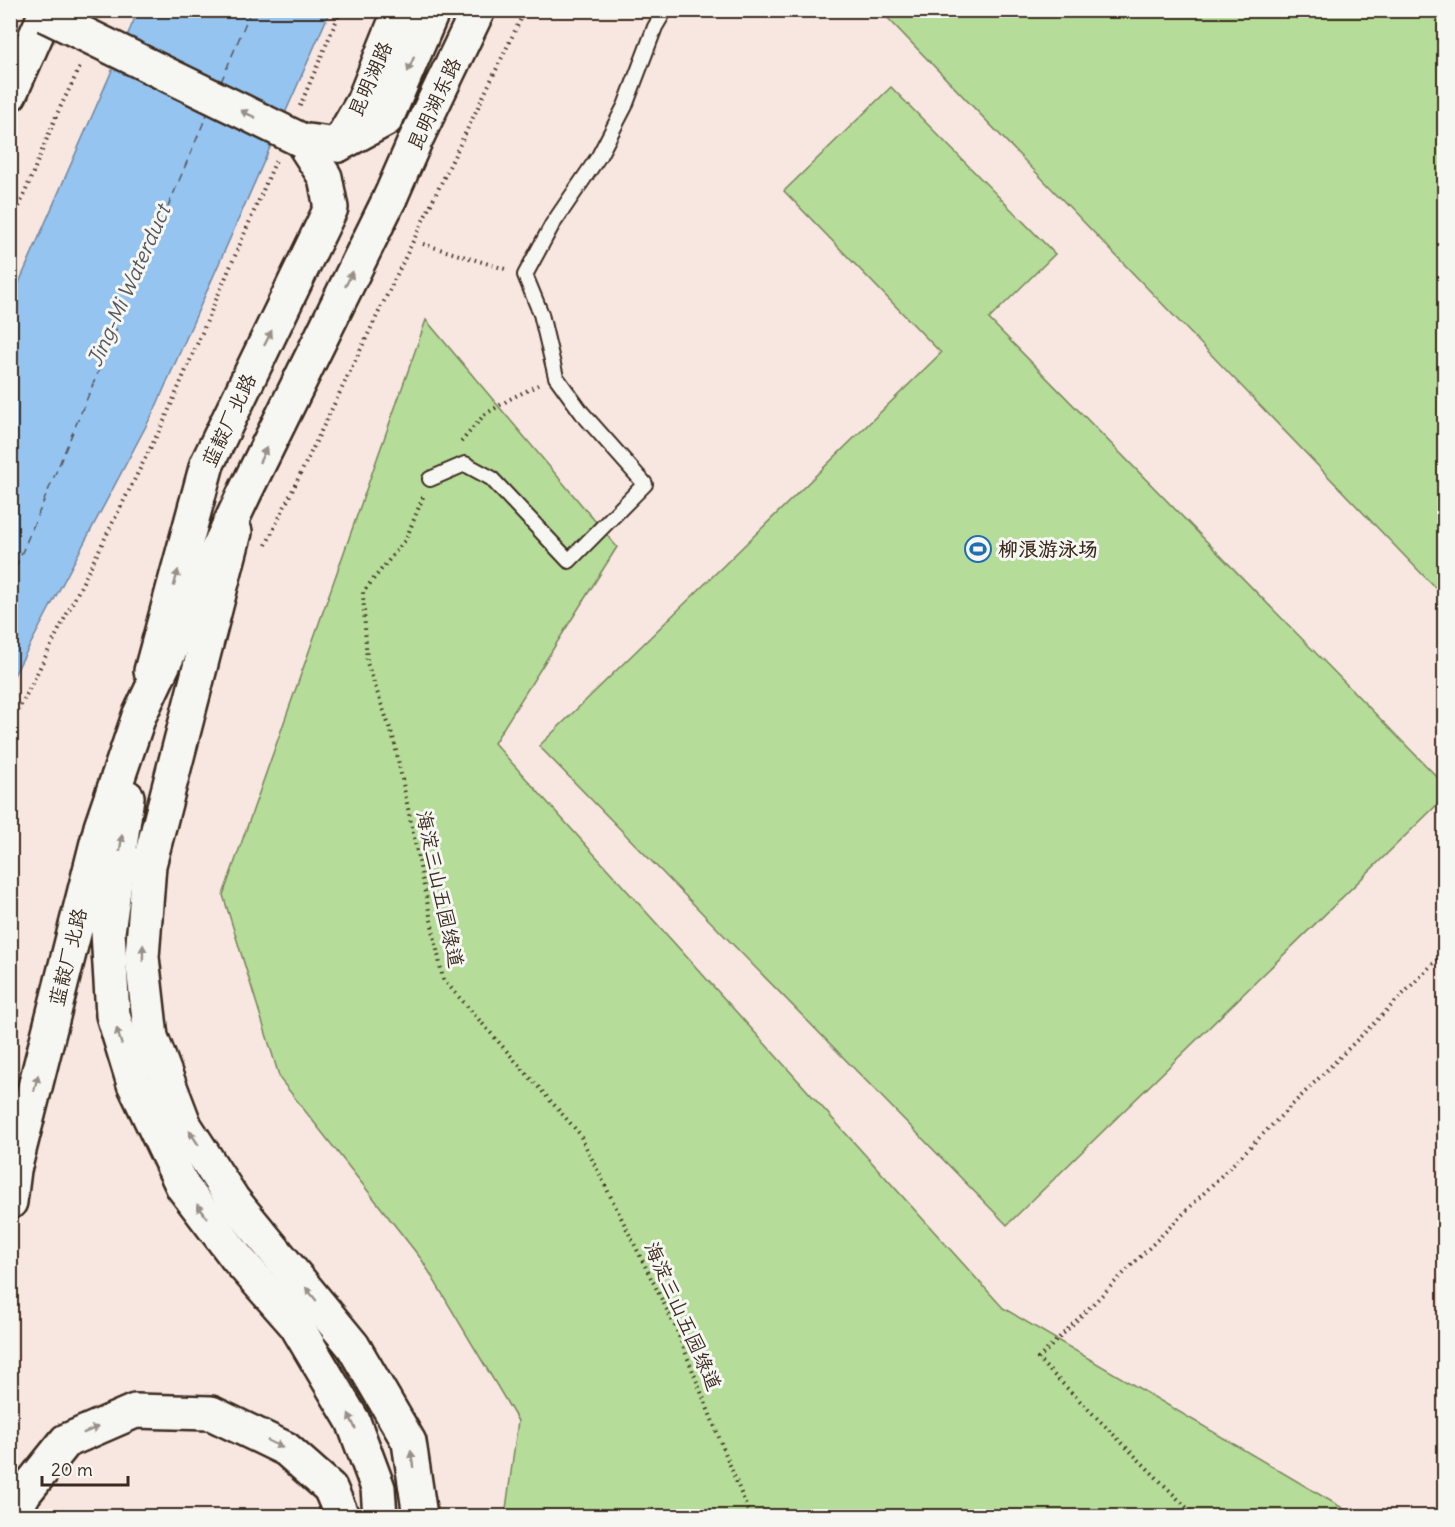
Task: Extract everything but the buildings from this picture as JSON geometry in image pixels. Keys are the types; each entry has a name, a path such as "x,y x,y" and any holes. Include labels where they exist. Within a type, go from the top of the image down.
{"main road":[{"name":"昆明湖路","path":"338,145 363,102 400,10"},
{"name":"昆明湖东路","path":"338,145 386,119 434,10"},
{"name":"昆明湖东路","path":"390,198 478,10"},
{"path":"45,15 289,150 338,145"},
{"path":"10,52 45,15"},
{"path":"10,94 45,15"},
{"name":"蓝靛厂北路","path":"10,1202 14,1170 101,827 139,716 207,464 331,208 326,177 289,150"},
{"name":"蓝靛厂北路","path":"139,716 246,490 390,198"},
{"path":"246,490 149,865 142,957 151,1037 191,1135 233,1200 353,1346 409,1442 420,1516"},
{"path":"139,716 108,932 113,1015 134,1084 183,1187 237,1258 296,1325 353,1420 378,1488 380,1516"},
{"path":"11,1516 25,1492 66,1441 135,1411 211,1413 286,1449 330,1488 342,1516"}],"lane":[{"path":"430,479 465,465 491,478 569,561 645,484 582,413 556,377 541,314 525,275 552,225 599,156 625,106 655,27 665,10"}],"path":[{"path":"300,106 341,10"},
{"path":"266,545 525,10"},
{"path":"10,229 57,114 83,62"},
{"path":"10,727 165,419 289,150"},
{"path":"423,244 525,275"},
{"path":"461,442 484,415 510,399 556,377"},
{"name":"海淀三山五园绿道","path":"430,479 406,539 363,592 367,663 394,740 443,979 579,1133 675,1326 750,1516"},
{"path":"1195,1516 1038,1359 1444,953"}],"green space":[{"path":"881,11 1444,11 1444,597"},
{"name":"柳浪游泳场","path":"891,87 1055,254 989,319 1444,784 1444,798 1007,1225 539,746 941,353 784,191"},
{"path":"426,320 617,547 494,743 1003,1308 1356,1516 505,1516 518,1421 422,1260 280,1079 223,895"}],"water":[{"name":"Jing-Mi Waterduct","path":"138,11 330,11 155,409 11,681 11,301"}],"ferry route":[{"path":"221,82 251,10"},
{"path":"10,581 208,112"}],"place":[{"name":"柳浪游泳场","path":"978,549"}]}
